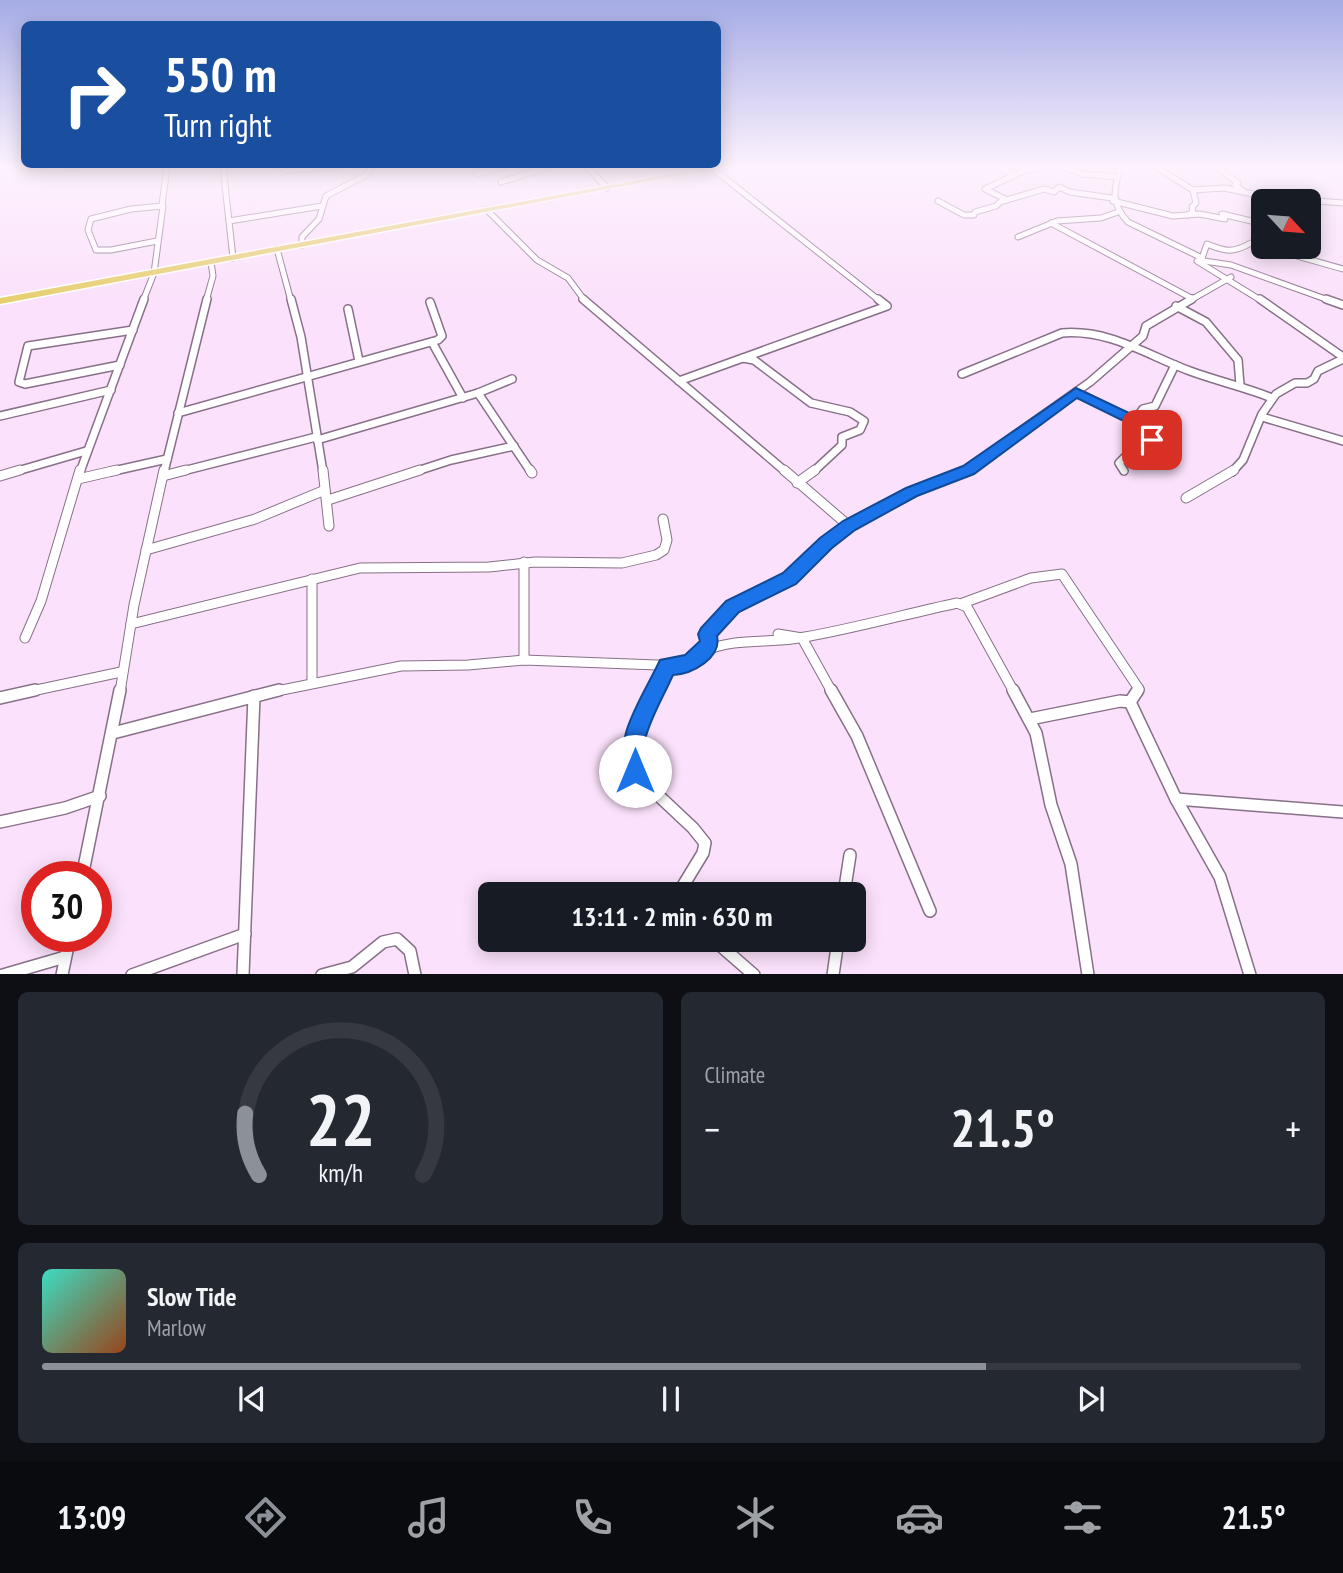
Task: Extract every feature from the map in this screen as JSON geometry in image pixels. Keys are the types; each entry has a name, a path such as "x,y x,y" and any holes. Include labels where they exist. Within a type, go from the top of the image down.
{"main road":[{"path":"0,301 474,212"}],"street":[{"path":"117,212 91,219 89,225 96,250 157,242"},
{"path":"26,638 41,601 86,451 153,273 161,212"},
{"path":"228,212 233,258"},
{"path":"229,221 282,212"},
{"path":"302,245 302,237 319,219 321,212"},
{"path":"489,212 537,260 568,278 585,301 849,526"},
{"path":"679,381 887,306 772,212"},
{"path":"1018,237 1034,228 1071,218 1111,217 1117,212"},
{"path":"1118,212 1128,222 1231,277 1293,325 1343,358 1318,371 1314,379 1307,383 1293,383 1278,391 1262,417 1240,464 1213,484 1186,498"},
{"path":"1166,212 1185,217 1200,215 1225,219 1222,214 1251,221"},
{"path":"1185,217 1193,212"},
{"path":"1051,223 1191,298"},
{"path":"1199,259 1207,244 1224,252 1234,252 1251,243 1290,257 1321,261 1343,269"},
{"path":"277,249 301,337 328,500 329,527"},
{"path":"1199,259 1231,265 1343,305"},
{"path":"86,861 113,733 121,672 146,550 213,275 211,262"},
{"path":"113,733 312,682 401,666 468,665 524,660 684,666 710,644 708,634 733,606 789,579 826,543 849,526 920,488 968,470 1076,392 1143,336 1146,326 1176,306 1231,277"},
{"path":"178,413 432,342 442,336 430,302"},
{"path":"1176,306 1206,322 1238,360 1240,385"},
{"path":"348,309 359,361"},
{"path":"120,365 25,384 19,382 28,346 132,330"},
{"path":"962,374 1072,331 1133,345 1175,365 1272,398"},
{"path":"432,342 463,398"},
{"path":"740,357 754,359 811,403 850,412 864,421 862,429 842,438 842,445 824,464 797,483"},
{"path":"1138,419 1143,409 1155,407 1175,365"},
{"path":"163,476 316,439 463,398 512,379"},
{"path":"0,416 111,390"},
{"path":"1076,392 1115,412 1138,419 1152,440 1132,450 1119,463 1124,471"},
{"path":"478,393 533,472"},
{"path":"1262,417 1343,440"},
{"path":"328,500 451,460 514,446"},
{"path":"0,476 86,451"},
{"path":"78,479 167,459"},
{"path":"146,550 255,519 325,489"},
{"path":"131,624 340,572 386,566 489,567 524,562 622,563 656,555 666,546 663,519"},
{"path":"524,562 524,660"},
{"path":"702,652 720,644 739,641 802,638 890,616 963,603 1031,578 1062,573 1139,689 1130,702"},
{"path":"312,579 312,682"},
{"path":"963,603 971,611 1036,733 1051,806 1071,864 1088,974"},
{"path":"778,634 802,638"},
{"path":"802,638 857,736 930,911"},
{"path":"667,667 635,736 632,756 635,771 680,817 698,831 705,843 703,853 685,882"},
{"path":"0,698 121,672"},
{"path":"243,974 254,696"},
{"path":"1030,719 1120,701 1130,702"},
{"path":"1130,702 1176,799 1220,877 1250,974"},
{"path":"0,822 65,808 100,796"},
{"path":"1176,799 1342,814"},
{"path":"846,882 850,855"},
{"path":"135,974 245,934"},
{"path":"326,974 352,967 383,942 397,939 410,951 415,974"},
{"path":"62,974 66,952"},
{"path":"728,952 753,974"},
{"path":"833,974 836,952"},
{"path":"6,974 65,957"}],"route":[{"path":"635,771 632,756 635,736 667,667 684,666 692,661 710,644 708,634 733,606 789,579 826,543 849,526 928,484 968,470 1076,392 1130,421 1139,423 1152,440"}]}
